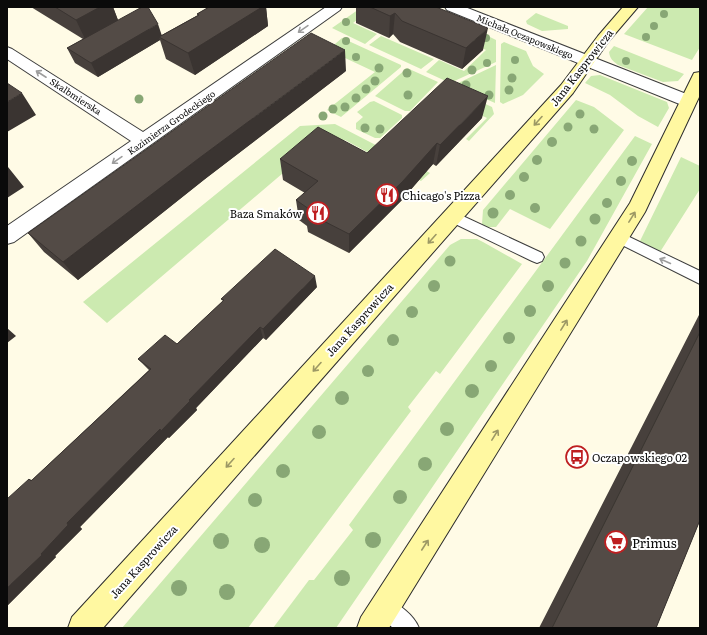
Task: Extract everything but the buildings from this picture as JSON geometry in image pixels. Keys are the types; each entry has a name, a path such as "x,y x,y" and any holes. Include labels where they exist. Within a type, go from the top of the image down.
{"street":[{"name":"Kazimierza Grodeckiego","path":"7,236 335,7"},
{"name":"Michała Oczapowskiego","path":"452,7 688,101"},
{"name":"Jana Kasprowicza","path":"83,628 567,89 603,39 632,7"},
{"name":"Skalbmierska","path":"7,52 144,141"},
{"path":"378,618 638,207 700,77"}],"lane":[{"path":"452,216 537,256"},
{"path":"619,237 700,278"},
{"path":"378,618 409,628"}],"green space":[{"path":"362,7 374,7 353,23 377,34 365,44 332,28"},
{"path":"648,7 700,7 700,47 692,60 624,34"},
{"path":"536,13 568,26 568,29 542,31 527,24 526,21"},
{"path":"476,30 496,40 496,62 450,83 426,72 439,60 464,71 486,50 461,38"},
{"path":"381,36 434,59 421,69 369,45"},
{"path":"342,38 401,65 401,67 341,117 327,110 375,72 328,50"},
{"path":"504,42 526,51 533,66 544,74 523,95 503,104 500,100 501,44"},
{"path":"614,46 684,74 678,81 663,82 618,65 612,60 609,54"},
{"path":"496,65 495,103 454,85"},
{"path":"407,68 438,82 410,111 405,111 375,96"},
{"path":"600,75 667,102 669,108 658,127 638,116 610,95 585,83 591,76"},
{"path":"447,86 492,107 494,114 469,141 466,139 487,118 444,98"},
{"path":"576,100 594,107 624,130 550,229 510,209 496,227 486,227 482,224 483,210"},
{"path":"374,101 402,115 402,118 380,138 375,138 356,129 356,123 363,117 357,112 370,102"},
{"path":"335,124 430,173 421,181 345,140 337,146 323,139 107,323 83,302 300,126"},
{"path":"635,136 652,144 587,261 336,628 273,628 309,580 314,580 353,530 349,525"},
{"path":"681,157 700,166 700,189 660,252 640,241"},
{"path":"461,239 477,239 522,264 440,374 436,371 408,407 411,411 248,628 122,628 450,245"}],"place":[{"name":"Chicago's Pizza","path":"387,195"},
{"name":"Baza Smaków","path":"318,213"},
{"name":"Oczapowskiego 02","path":"577,457"},
{"name":"Primus","path":"616,542"}]}
